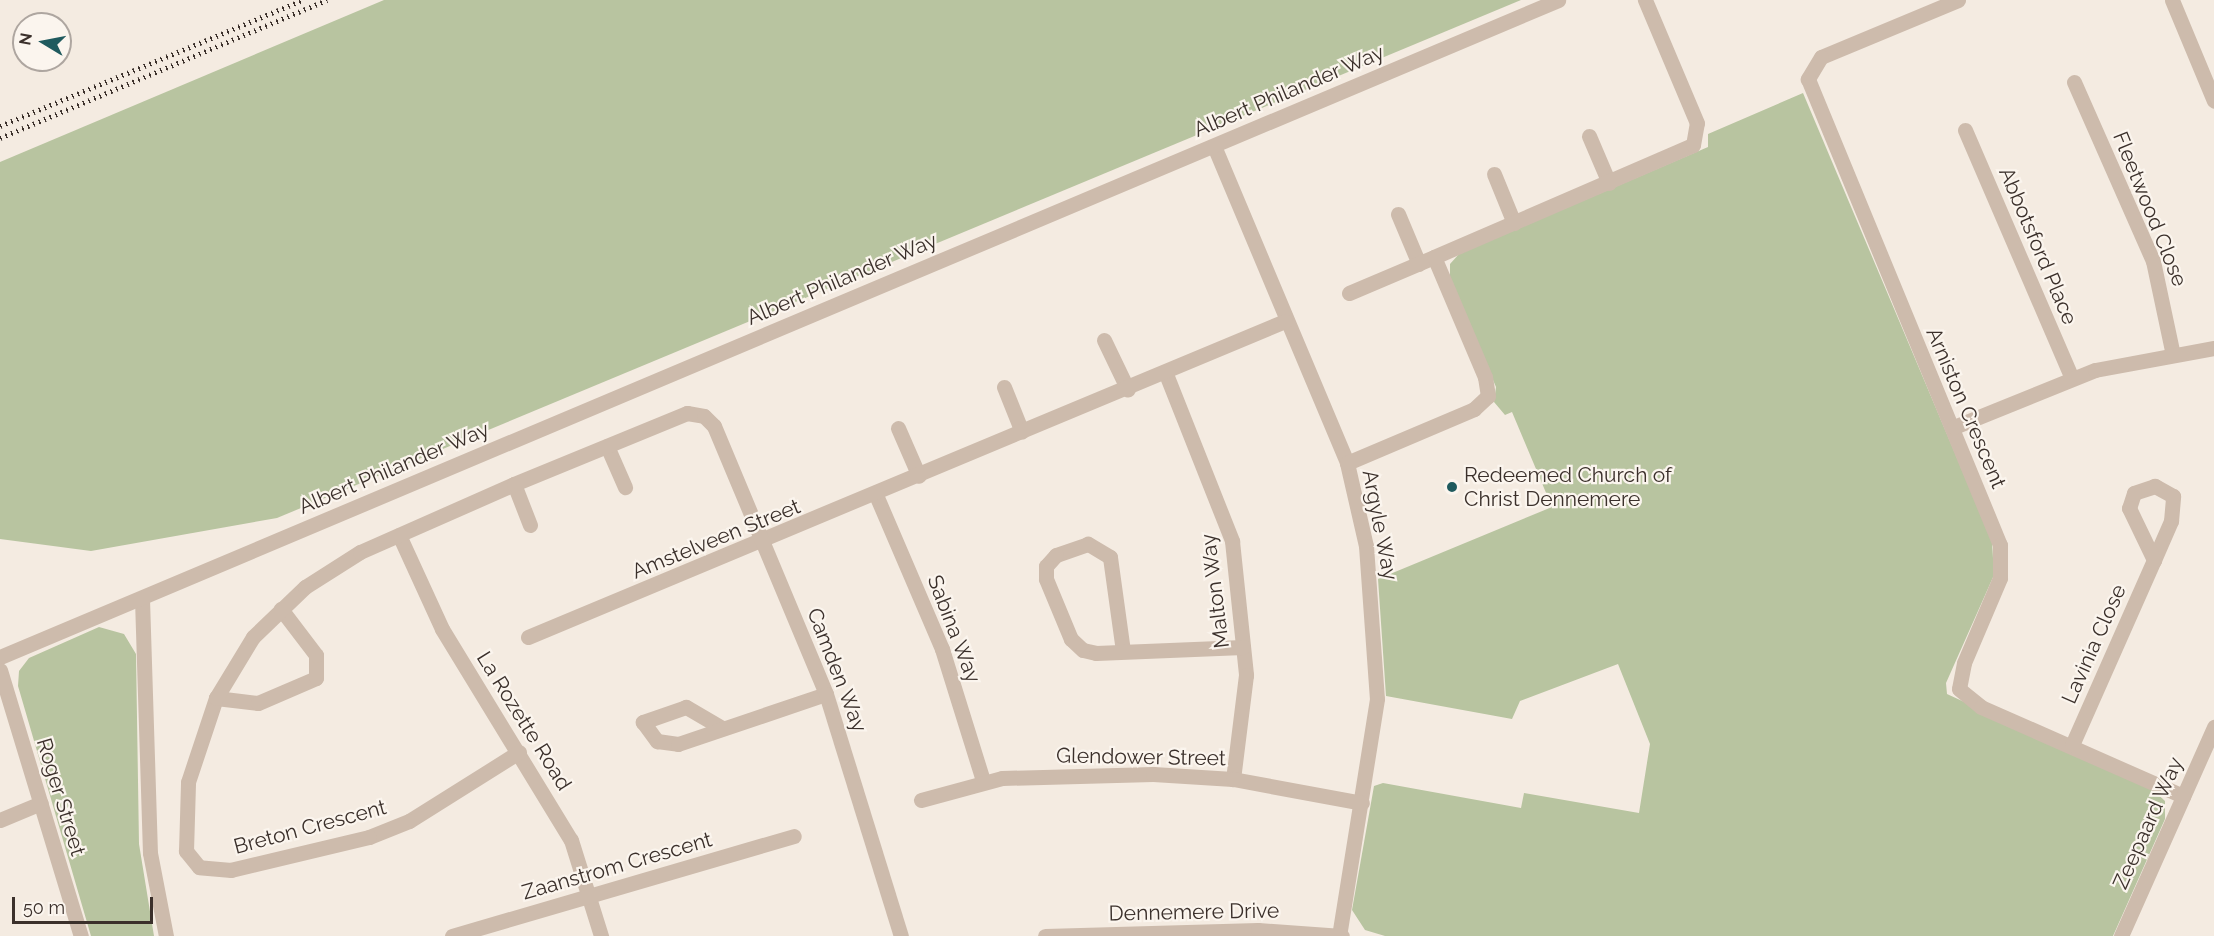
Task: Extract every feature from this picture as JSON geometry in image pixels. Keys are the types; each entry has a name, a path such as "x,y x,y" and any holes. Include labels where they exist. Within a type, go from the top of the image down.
{"street":[{"name":"Albert Philander Way","path":"0,657 1558,0"},
{"path":"1349,293 1687,150 1698,134 1645,0"},
{"name":"Arniston Crescent","path":"1958,0 1821,57 1808,79 1996,536 2002,566 1997,590 1964,663 1959,689 1981,707 2072,745 2183,796"},
{"path":"2172,0 2214,101"},
{"name":"Fleetwood Close","path":"2074,82 2152,261 2173,355"},
{"name":"Abbotsford Place","path":"1965,130 2072,378"},
{"path":"1589,136 1610,183"},
{"name":"Argyle Way","path":"1214,146 1285,321 1347,463 1366,546 1377,667 1362,803 1341,935"},
{"path":"1494,174 1514,223"},
{"path":"1398,214 1419,264"},
{"path":"1347,463 1474,409 1488,396 1485,377 1434,257"},
{"name":"Amstelveen Street","path":"528,637 764,542 1022,432 1166,374 1285,321"},
{"path":"1104,340 1128,390"},
{"path":"1953,427 2072,378 2214,348"},
{"name":"Malton Way","path":"1166,374 1228,522 1243,647 1245,702 1233,779"},
{"path":"1004,387 1022,432"},
{"name":"Breton Crescent","path":"519,752 387,831 247,869 206,870 193,863 186,851 186,800 198,741 216,698 253,637 281,609 339,564 514,484 687,413 704,416 714,426"},
{"name":"Camden Way","path":"714,426 826,694 901,936"},
{"path":"898,428 919,476"},
{"path":"607,447 625,486"},
{"path":"514,484 530,525"},
{"name":"Sabina Way","path":"876,495 942,649 983,781"},
{"name":"La Rozette Road","path":"399,535 442,629 571,840 601,936"},
{"path":"1123,651 1110,557 1088,544 1056,555 1044,572 1071,639 1088,652 1123,651 1243,647"},
{"name":"Lavinia Close","path":"2072,745 2154,560"},
{"path":"142,599 150,852 166,936"},
{"path":"216,698 258,703 316,678 318,660 281,609"},
{"name":"Roger Street","path":"0,670 81,936"},
{"path":"722,728 826,694"},
{"name":"Zeepaard Way","path":"2121,936 2214,727"},
{"name":"Glendower Street","path":"921,800 983,781 1153,774 1233,779 1362,803"},
{"path":"0,820 41,803"},
{"name":"Zaanstrom Crescent","path":"452,936 794,836"},
{"name":"Dennemere Drive","path":"1045,936 1341,935"}],"green space":[{"path":"384,0 1521,0 277,518 91,551 0,539 0,162"},
{"path":"1803,93 1992,541 1994,575 1946,683 1947,694 2151,788 2165,801 2165,819 2113,936 1385,936 1365,930 1352,910 1374,786 1383,783 1521,808 1524,793 1639,813 1650,744 1618,664 1520,701 1512,719 1386,696 1378,579 1552,507 1512,412 1505,415 1494,402 1496,387 1450,279 1450,264 1459,254 1708,147 1708,134"},
{"path":"99,627 124,634 136,654 139,844 154,936 91,936 18,686 19,671 29,658"}],"railway":[{"path":"0,126 302,0"},
{"path":"0,138 327,0"}],"place":[{"name":"Redeemed Church of Christ Dennemere","path":"1452,487"}]}
